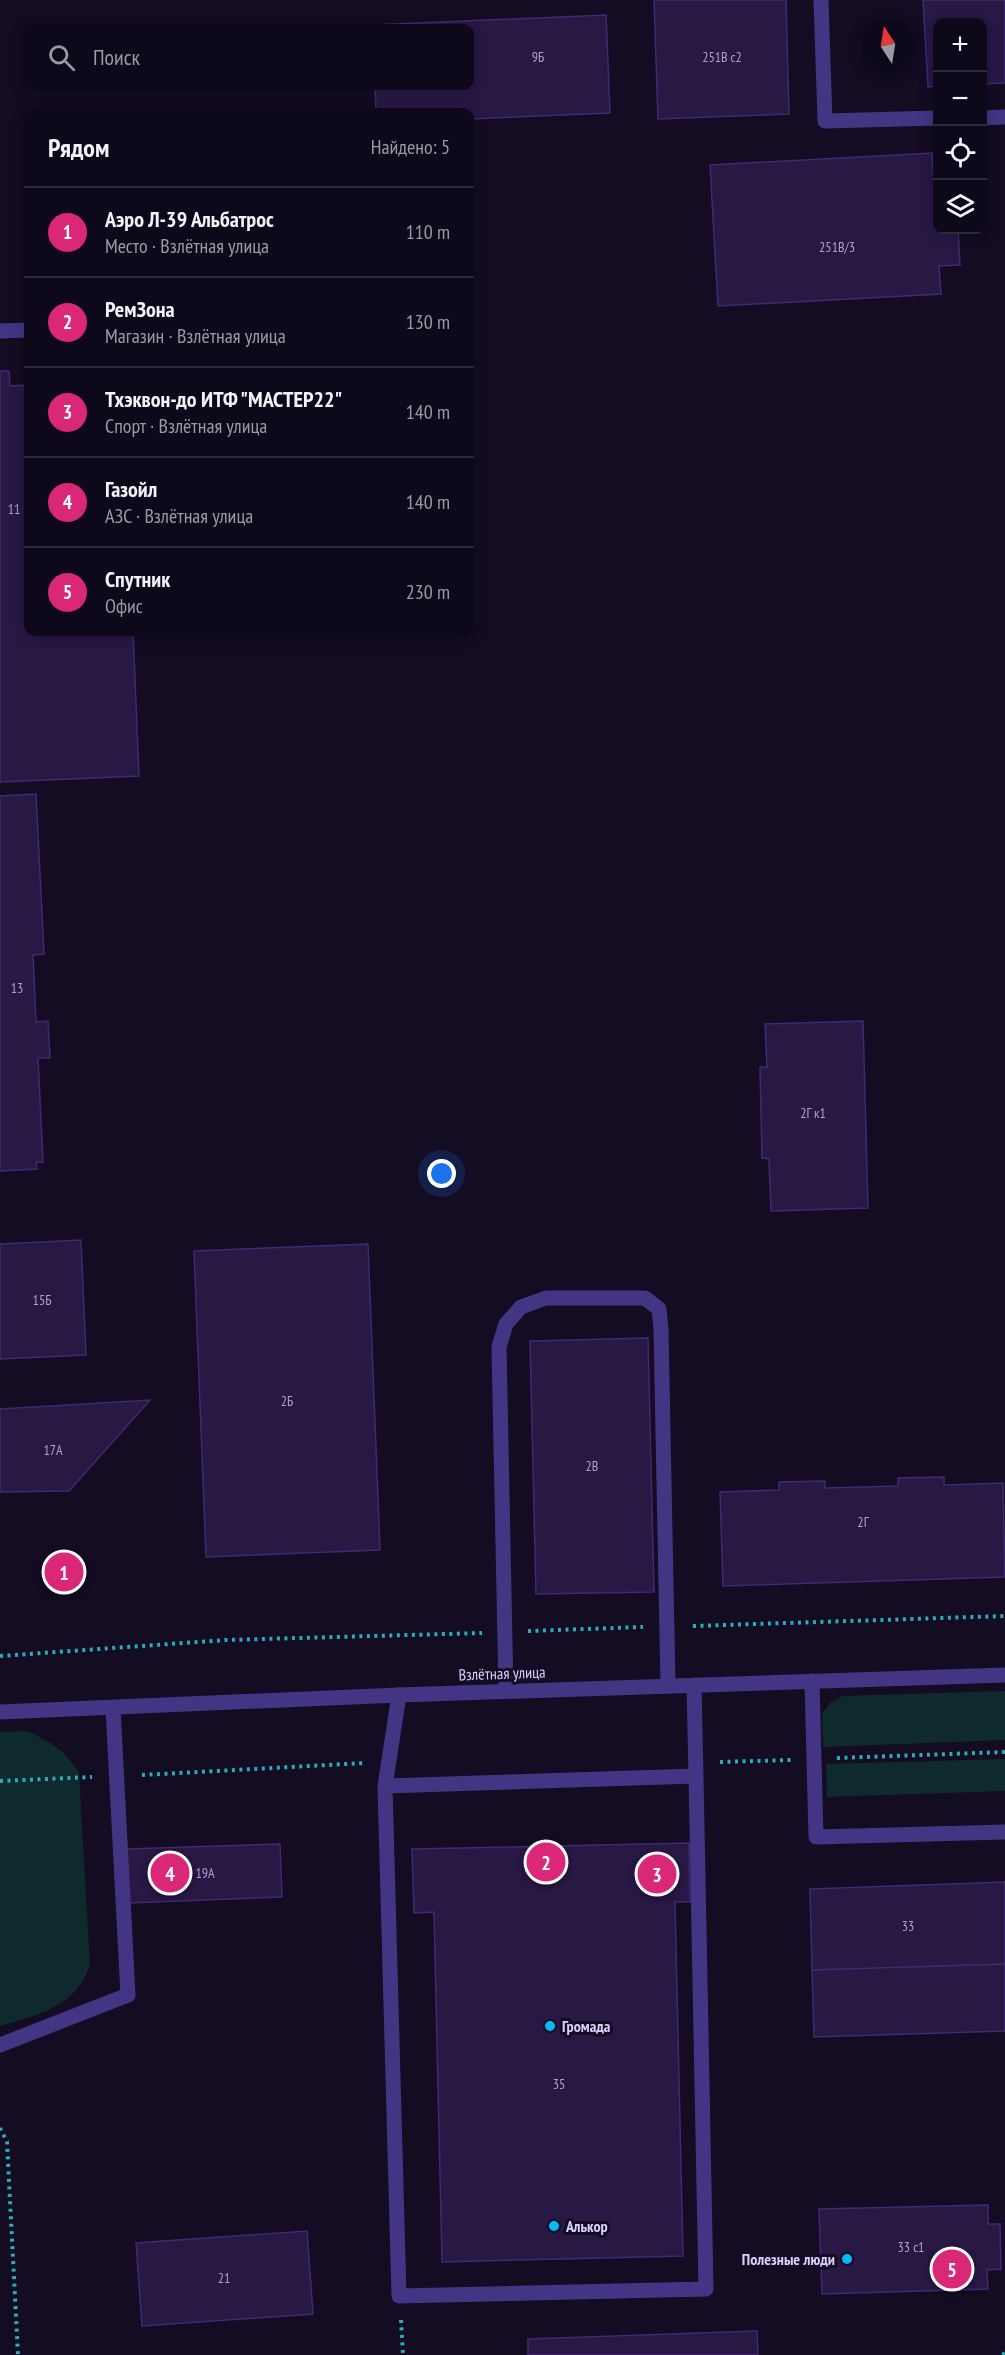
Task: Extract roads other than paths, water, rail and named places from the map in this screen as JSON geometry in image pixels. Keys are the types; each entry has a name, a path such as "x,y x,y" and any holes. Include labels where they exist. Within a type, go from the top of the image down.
{"street":[{"path":"821,0 825,121 933,118"},
{"path":"987,118 1005,117"},
{"path":"0,331 24,330"},
{"path":"506,1691 499,1347 506,1324 521,1306 546,1298 645,1298 659,1309 669,1686"},
{"name":"Взлётная улица","path":"0,1712 506,1691 1005,1675"},
{"path":"812,1681 816,1837 1005,1832"},
{"path":"399,1695 385,1786 399,2296 706,2289 694,1685"},
{"path":"0,2044 128,1995 113,1708"},
{"path":"385,1786 696,1770"}],"place":[{"name":"Аэро Л-39 Альбатрос","path":"64,1572"},
{"name":"РемЗона","path":"546,1862"},
{"name":"Газойл","path":"170,1873"},
{"name":"Тхэквон-до ИТФ \"МАСТЕР22\"","path":"657,1874"},
{"name":"Громада","path":"550,2026"},
{"name":"Алькор","path":"554,2226"},
{"name":"Полезные люди","path":"847,2259"},
{"name":"Спутник","path":"952,2269"}]}
